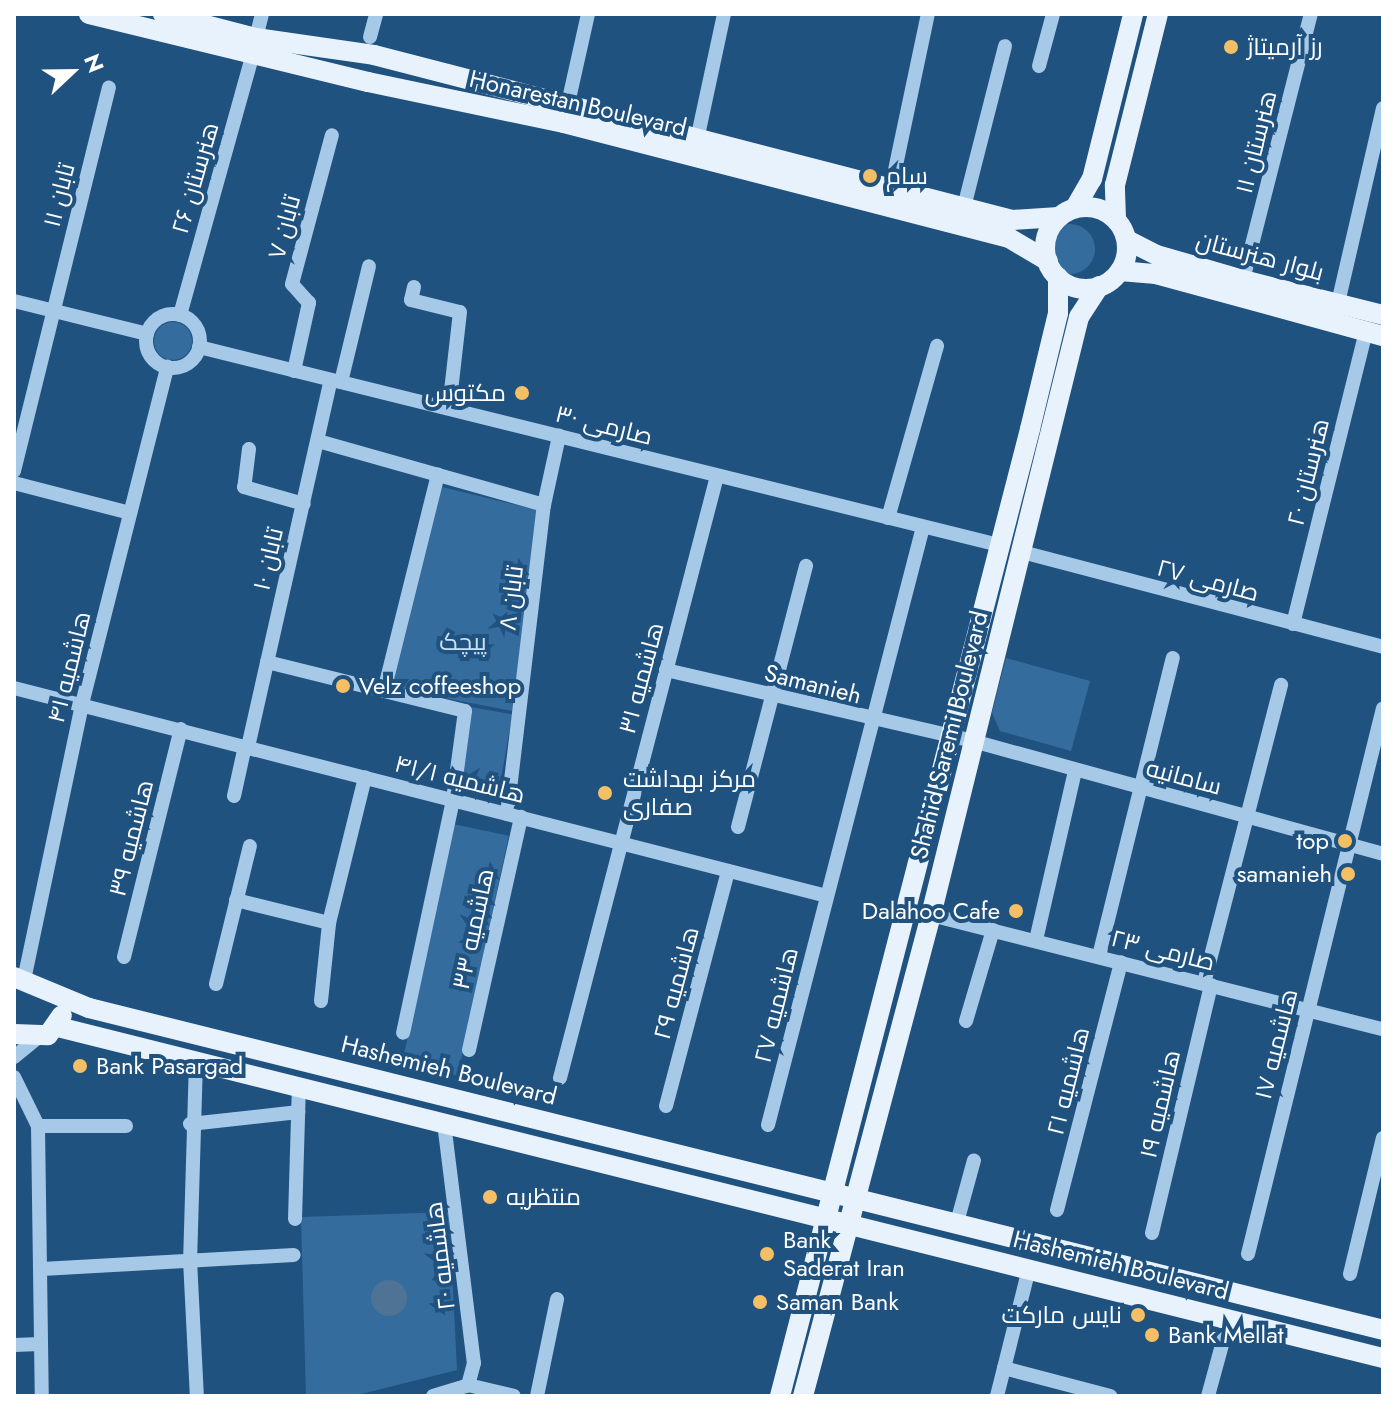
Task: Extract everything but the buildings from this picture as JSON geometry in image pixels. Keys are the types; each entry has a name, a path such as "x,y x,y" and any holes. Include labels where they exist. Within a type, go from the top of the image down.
{"main road":[{"name":"Honarestan Boulevard","path":"89,14 254,46 372,46 567,108 1012,220 1067,212"},
{"name":"Honarestan Boulevard","path":"163,14 368,82 564,123 1009,238 1053,269"},
{"path":"1133,14 1092,179 1047,237 1053,269 1078,287 1099,286 1120,271 1156,274 1375,334"},
{"path":"1120,271 1127,240 1116,219 1115,185 1158,14"},
{"path":"368,82 372,46"},
{"path":"1067,212 1097,208 1116,219"},
{"name":"بلوار هنرستان","path":"1127,240 1157,255 1383,315"},
{"name":"Shahid Saremi Boulevard","path":"825,1218 1058,313 1053,269"},
{"name":"Shahid Saremi Boulevard","path":"847,1224 931,915 1079,317 1099,286"},
{"name":"Hashemieh Boulevard","path":"19,978 89,1008 1383,1330"},
{"path":"55,993 61,1004 58,1027"},
{"path":"14,1034 36,1039 58,1027 825,1218 780,1396"},
{"path":"422,1119 430,1091"},
{"name":"Hashemieh Boulevard","path":"825,1218 1383,1358"},
{"path":"803,1396 847,1224"},
{"path":"1298,1336 1306,1311"}],"street":[{"name":"هنرستان ۲۶","path":"180,315 262,14"},
{"path":"372,46 376,14"},
{"path":"567,108 588,14"},
{"path":"697,140 724,14"},
{"path":"891,189 928,14"},
{"path":"1039,66 1053,14"},
{"name":"هنرستان ۱۱","path":"1243,280 1311,14"},
{"path":"964,207 1005,46"},
{"name":"تابان ۱۱","path":"14,471 109,88"},
{"path":"1338,303 1383,108"},
{"name":"تابان ۷","path":"294,371 309,303 292,284 332,135"},
{"name":"تابان ۱۰","path":"234,796 318,441 369,266"},
{"path":"414,287 411,300 460,312 449,408"},
{"path":"14,301 52,313 147,334"},
{"path":"180,315 196,327 199,347 187,364 167,367 150,354 147,334 159,318 180,315"},
{"name":"هنرستان ۲۰","path":"1293,624 1375,334"},
{"path":"888,518 937,346"},
{"name":"صارمی ۳۰","path":"199,347 999,545"},
{"name":"هاشمیه ۴۱","path":"19,978 82,704 167,367"},
{"name":"تابان ۸","path":"514,815 544,505 559,436"},
{"path":"318,441 544,505"},
{"path":"249,449 244,487 304,504"},
{"path":"384,691 438,475"},
{"name":"هاشمیه ۳۱","path":"560,1078 717,476"},
{"path":"14,483 130,513"},
{"name":"هاشمیه ۲۷","path":"768,1125 923,527"},
{"name":"صارمی ۲۷","path":"1022,552 1383,647"},
{"path":"738,827 806,566"},
{"path":"1099,956 1173,658"},
{"path":"267,662 465,711 453,800 403,1033"},
{"name":"Samanieh","path":"666,670 873,721 973,741"},
{"name":"هاشمیه ۱۹","path":"1152,1233 1214,945 1281,685"},
{"name":"هاشمیه ۴۱/۱","path":"14,688 827,896"},
{"name":"هاشمیه ۱۷","path":"1248,1254 1383,708"},
{"name":"هاشمیه ۳۹","path":"124,957 181,729"},
{"name":"سامانیه","path":"973,741 1383,854"},
{"path":"1036,940 1075,771"},
{"path":"321,1001 329,923 365,777"},
{"name":"هاشمیه ۳۳","path":"469,1050 514,815"},
{"path":"216,984 250,846"},
{"name":"هاشمیه ۲۹","path":"666,1106 728,871"},
{"path":"236,900 329,923"},
{"name":"صارمی ۲۳","path":"931,915 1383,1029"},
{"path":"966,1021 993,930"},
{"name":"هاشمیه ۲۱","path":"1057,1210 1121,962"},
{"path":"14,1057 36,1039"},
{"path":"196,1061 190,1124 190,1260 197,1396"},
{"path":"14,1077 38,1126 42,1396"},
{"path":"295,1219 299,1087"},
{"path":"190,1124 298,1112"},
{"name":"هاشمیه ۲۰","path":"444,1123 474,1363 468,1385"},
{"path":"38,1126 126,1126"},
{"path":"1350,1274 1383,1138"},
{"path":"956,1226 974,1160"},
{"path":"42,1269 294,1255"},
{"path":"997,1396 1029,1269"},
{"path":"537,1396 557,1299"},
{"path":"1208,1396 1229,1319"},
{"path":"14,1345 40,1344"},
{"path":"1004,1368 1110,1396"},
{"path":"433,1396 468,1385 514,1396"}],"green space":[{"path":"1070,224 1088,231 1095,249 1088,267 1070,274 1052,267 1045,249 1052,231"},
{"path":"173,322 187,327 192,341 187,355 173,360 159,355 154,341 159,327"},
{"name":"پیچک","path":"442,487 537,510 513,711 392,688"},
{"path":"1006,658 1090,681 1071,751 1000,731 992,713"},
{"path":"471,707 512,714 500,783 459,776"},
{"path":"453,824 509,836 458,1075 402,1064"},
{"path":"449,1212 457,1370 353,1396 306,1396 301,1217"}],"shaded area":[{"path":"389,1280 401,1286 407,1298 401,1310 389,1316 377,1310 371,1298 377,1286"}],"place":[{"name":"رز آرمیتاژ","path":"1231,47"},
{"name":"سام","path":"870,176"},
{"name":"مکتوس","path":"522,393"},
{"name":"Velz coffeeshop","path":"343,686"},
{"name":"مرکز بهداشت صفاری","path":"605,793"},
{"name":"top","path":"1345,841"},
{"name":"samanieh","path":"1348,874"},
{"name":"Dalahoo Cafe","path":"1016,911"},
{"name":"Bank Pasargad","path":"80,1066"},
{"name":"منتظریه","path":"490,1197"},
{"name":"Bank Saderat Iran","path":"767,1254"},
{"name":"Saman Bank","path":"760,1302"},
{"name":"نایس مارکت","path":"1138,1315"},
{"name":"Bank Mellat","path":"1152,1335"}]}
